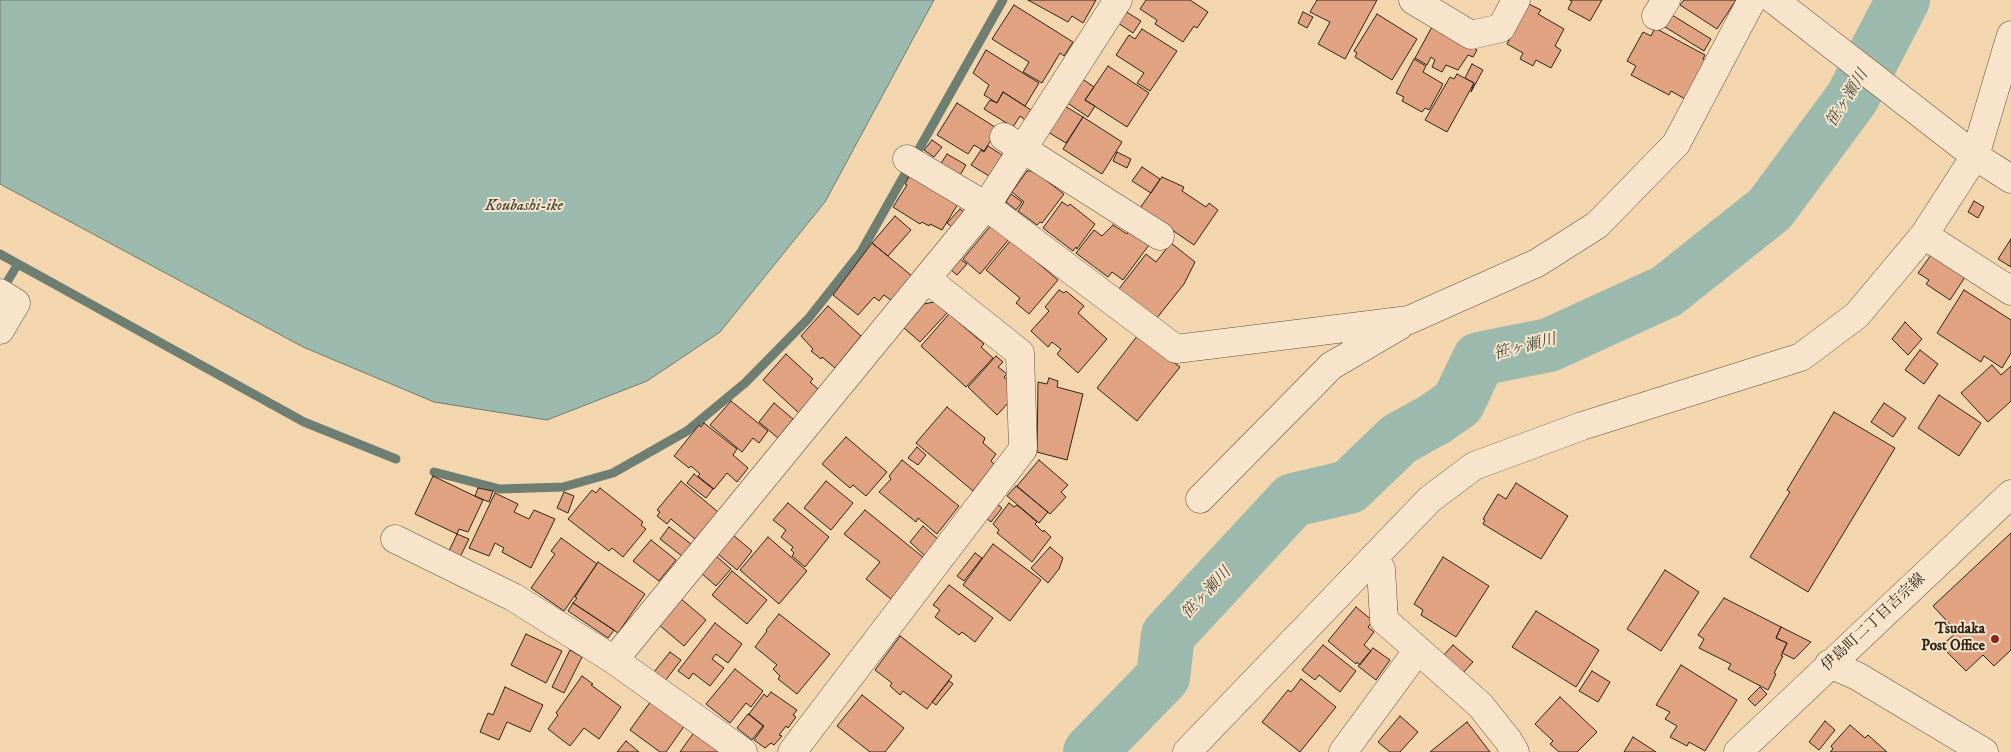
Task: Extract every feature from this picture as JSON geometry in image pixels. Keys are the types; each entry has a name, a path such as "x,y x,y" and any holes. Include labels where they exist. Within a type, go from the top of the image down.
{"street":[{"path":"614,660 986,206 1014,143 1118,0"},
{"path":"1412,0 1471,35 1501,28 1516,0"},
{"path":"1200,499 1331,366 1408,320 1537,263 1597,225 1676,144 1768,0 1975,156 2011,179"},
{"path":"1187,752 1430,499 1474,466 1582,426 1800,357 1857,315 1924,235 1975,156 2011,35"},
{"path":"1014,143 1160,236"},
{"path":"911,161 986,206 1176,349 1408,320"},
{"path":"1924,235 2011,291"},
{"path":"792,752 1023,449 1020,353 927,279"},
{"path":"0,293 16,303 0,330"},
{"name":"伊島町二丁目吉宗線","path":"1738,752 2011,494"},
{"path":"395,539 513,597 614,660 743,752"},
{"path":"1372,560 1381,569 1384,620 1480,705 1508,740 1515,752"},
{"path":"1344,752 1418,650"},
{"path":"1830,664 1857,676 1984,752"}],"water":[{"name":"Koubashi-ike","path":"0,0 934,0 825,202 720,332 647,381 547,420 434,402 303,347 0,184"}],"building":[{"path":"1028,0 1096,0 1083,23 1072,16 1068,22"},
{"path":"1146,0 1190,0 1208,12 1197,28 1194,26 1183,42 1155,24 1157,20 1140,9"},
{"path":"1317,0 1377,0 1345,59 1318,44 1330,22 1310,12"},
{"path":"1570,0 1602,0 1590,21 1568,9 1572,1"},
{"path":"1684,0 1736,0 1717,29 1680,5"},
{"path":"1529,4 1541,10 1538,14 1564,29 1555,46 1561,50 1551,68 1536,60 1533,66 1520,59 1523,53 1507,44"},
{"path":"1014,5 1073,42 1064,56 1060,53 1042,83 1023,72 1029,62 992,39"},
{"path":"1125,11 1141,21 1133,33 1118,23"},
{"path":"1303,12 1313,17 1307,28 1298,23"},
{"path":"1377,14 1417,39 1392,80 1355,57 1357,53 1354,51"},
{"path":"1672,15 1711,39 1704,51 1665,27"},
{"path":"1433,25 1477,50 1473,57 1468,55 1458,70 1446,65 1442,72 1432,67 1435,60 1431,57 1427,65 1415,58"},
{"path":"1655,28 1705,55 1703,59 1706,60 1685,99 1671,91 1669,95 1631,75 1636,66 1627,61 1643,32 1651,36"},
{"path":"1142,29 1177,51 1150,91 1137,83 1144,73 1116,55 1129,35 1135,39"},
{"path":"986,50 1039,83 1025,106 1003,92 997,103 984,95 989,85 973,73"},
{"path":"1414,59 1426,66 1423,72 1443,84 1429,110 1425,108 1422,112 1402,101 1404,97 1396,93"},
{"path":"1472,64 1483,70 1471,92 1474,83 1465,78"},
{"path":"1108,66 1149,93 1127,127 1085,100"},
{"path":"1457,74 1474,83 1447,132 1425,120 1450,77 1454,79"},
{"path":"1081,78 1094,87 1085,100 1095,106 1088,117 1066,102"},
{"path":"1003,92 1031,110 1025,120 1020,116 1013,127 984,109 990,100 997,103"},
{"path":"957,103 998,129 984,151 974,145 968,154 937,135"},
{"path":"1065,106 1083,117 1066,143 1048,132"},
{"path":"1083,117 1122,142 1102,174 1063,149"},
{"path":"932,140 942,147 934,157 924,150"},
{"path":"988,146 1002,155 989,176 971,165 981,150 984,152"},
{"path":"1117,152 1131,159 1127,168 1113,161"},
{"path":"947,154 966,165 959,177 940,165"},
{"path":"1142,167 1160,179 1151,193 1132,181"},
{"path":"1027,171 1039,175 1064,194 1042,223 1040,222 1037,225 1018,211 1024,202 1012,192"},
{"path":"911,173 958,204 942,230 930,224 929,226 922,222 920,224 893,207 907,185 905,184"},
{"path":"1162,177 1184,187 1182,191 1206,207 1209,203 1218,210 1194,245 1140,208"},
{"path":"1011,194 1022,202 1016,210 1006,202"},
{"path":"1974,201 1984,207 1978,218 1968,212"},
{"path":"1062,202 1068,206 1070,204 1095,224 1077,249 1076,247 1073,251 1043,228"},
{"path":"960,209 966,214 953,228 947,223"},
{"path":"895,216 911,230 888,256 872,243"},
{"path":"992,224 1009,239 980,274 963,259"},
{"path":"1113,225 1149,245 1123,280 1112,272 1108,277 1076,253 1094,230 1102,236"},
{"path":"2011,239 2011,267 1998,259"},
{"path":"1011,240 1058,280 1029,314 1016,303 1020,298 986,270"},
{"path":"872,243 912,276 892,301 884,295 879,301 874,297 858,315 833,295"},
{"path":"1171,243 1195,262 1184,284 1156,319 1118,290 1146,254 1156,262"},
{"path":"1934,251 1967,274 1950,300 1926,284 1929,280 1918,273"},
{"path":"960,259 967,264 957,275 951,270"},
{"path":"1059,290 1064,293 1066,291 1084,306 1078,313 1107,339 1078,373 1057,354 1061,349 1052,342 1048,347 1031,331 1049,311 1045,307"},
{"path":"1964,290 2011,320 2011,353 2002,368 1984,356 1981,362 1937,333"},
{"path":"934,302 947,313 920,342 904,328 924,304"},
{"path":"828,306 861,336 835,368 811,351 813,349 801,336"},
{"path":"949,314 984,344 981,347 993,358 966,387 921,346"},
{"path":"1905,322 1922,339 1908,355 1892,339"},
{"path":"1138,335 1180,367 1137,421 1097,388"},
{"path":"1920,350 1938,364 1924,384 1905,370"},
{"path":"786,354 813,379 810,382 818,389 799,413 763,380"},
{"path":"996,356 1003,362 998,367 1007,374 1004,377 1011,383 1010,401 997,415 968,387"},
{"path":"1992,365 2001,375 2011,366 2011,401 1988,422 1961,393"},
{"path":"1049,378 1058,381 1057,387 1083,394 1067,460 1037,452 1038,382 1047,384"},
{"path":"1939,395 1981,423 1959,456 1918,428"},
{"path":"731,401 768,431 759,443 753,438 742,452 710,425"},
{"path":"774,403 793,419 778,438 759,422"},
{"path":"1884,403 1906,418 1893,437 1871,422"},
{"path":"947,407 985,438 983,443 996,454 991,461 994,464 973,491 916,443"},
{"path":"1834,412 1895,448 1808,592 1750,557 1790,492 1787,490"},
{"path":"704,423 737,449 733,455 748,468 737,482 727,473 714,489 698,476 700,474 691,466 689,468 674,456 699,425 701,427"},
{"path":"846,437 887,472 866,496 853,485 850,488 822,464"},
{"path":"917,447 926,455 918,465 908,458"},
{"path":"902,460 959,506 937,534 918,518 916,522 879,492 891,479 889,476"},
{"path":"1039,460 1068,485 1061,492 1066,497 1050,514 1017,486"},
{"path":"694,474 713,489 706,498 687,483"},
{"path":"433,476 483,500 468,532 459,529 457,534 415,514"},
{"path":"681,481 718,512 695,539 671,519 667,524 657,516 660,512 657,510"},
{"path":"826,481 853,503 831,530 804,508"},
{"path":"1516,483 1568,516 1541,559 1483,524 1485,520 1483,519 1498,494 1506,499"},
{"path":"1016,486 1048,512 1039,523 1007,496"},
{"path":"478,488 493,491 489,502 475,496"},
{"path":"600,488 643,522 641,525 646,529 623,557 612,548 609,551 568,519 592,490 596,493"},
{"path":"564,492 574,496 568,513 557,508"},
{"path":"495,493 518,504 514,512 529,519 534,510 555,519 531,568 502,552 504,548 495,543 489,556 469,548"},
{"path":"788,503 829,537 805,567 792,556 794,553 791,550 793,547 781,537 786,530 773,520"},
{"path":"1009,503 1014,507 1017,505 1037,522 1035,524 1043,532 1044,530 1051,537 1032,562 997,533 999,530 993,524"},
{"path":"997,504 1002,508 991,522 986,518"},
{"path":"865,510 924,558 891,599 866,579 880,562 844,534"},
{"path":"923,526 939,540 925,556 910,542"},
{"path":"669,527 691,544 682,556 660,539"},
{"path":"2011,533 2011,650 1994,666 1983,655 1966,671 1941,646 1957,632 1933,606"},
{"path":"457,534 469,539 460,557 449,551"},
{"path":"733,535 752,551 737,570 718,554"},
{"path":"768,537 807,571 779,604 740,570"},
{"path":"561,538 597,564 564,611 531,588 555,554 551,551"},
{"path":"651,540 676,560 659,581 633,561"},
{"path":"993,544 1041,580 1010,621 963,585"},
{"path":"1050,547 1063,558 1059,569 1048,583 1031,568"},
{"path":"975,553 982,558 964,581 957,576"},
{"path":"715,555 731,569 716,586 700,572"},
{"path":"1443,557 1489,586 1456,637 1421,615 1423,610 1414,604"},
{"path":"598,562 645,594 618,633 573,603"},
{"path":"1665,570 1699,592 1661,651 1627,629"},
{"path":"732,571 767,600 747,624 712,595"},
{"path":"949,585 993,618 975,642 962,632 959,635 935,617 940,610 933,605"},
{"path":"680,598 706,620 684,646 658,624"},
{"path":"1724,598 1781,627 1776,638 1787,643 1768,690 1728,669 1731,664 1699,648 1704,639 1698,635"},
{"path":"573,603 614,630 608,638 568,611"},
{"path":"1356,607 1373,621 1368,627 1374,632 1364,645 1371,651 1360,665 1357,662 1356,664 1328,641"},
{"path":"1536,611 1599,650 1576,687 1512,647"},
{"path":"779,614 830,654 797,694 778,679 780,676 773,669 777,665 755,647"},
{"path":"715,623 742,644 728,663 716,654 712,659 724,668 710,686 693,673 689,679 678,671"},
{"path":"1781,627 1811,642 1794,659 1782,653 1787,643 1776,638"},
{"path":"526,634 562,651 546,683 511,665"},
{"path":"900,636 952,676 927,709 903,691 900,695 890,686 892,683 875,670"},
{"path":"1323,645 1356,671 1340,692 1319,675 1315,680 1302,670"},
{"path":"1453,645 1473,662 1460,676 1441,658"},
{"path":"1373,648 1390,660 1376,680 1358,666"},
{"path":"570,650 582,657 564,693 552,687"},
{"path":"670,652 681,660 665,681 654,672"},
{"path":"1681,665 1737,700 1705,751 1689,742 1687,746 1670,737 1677,726 1665,719 1670,712 1656,705"},
{"path":"735,669 763,691 751,707 746,703 730,723 706,704"},
{"path":"1592,671 1610,682 1598,702 1579,691"},
{"path":"582,676 621,707 599,739 584,728 570,746 548,729 558,715 556,713"},
{"path":"1301,679 1336,707 1300,752 1262,722 1288,690 1291,692"},
{"path":"949,681 953,684 936,705 932,702"},
{"path":"505,687 543,705 530,732 507,722 499,740 480,732 488,713 493,715"},
{"path":"1760,687 1767,694 1755,706 1748,699"},
{"path":"771,692 797,710 793,715 796,717 788,728 786,726 779,735 782,736 774,745 771,743 765,748 754,740 764,726 749,714 764,694 767,697"},
{"path":"862,695 904,728 885,752 870,752 837,726"},
{"path":"1560,697 1597,732 1577,752 1559,752 1550,744 1553,741 1535,724"},
{"path":"651,701 685,725 666,752 660,752 630,730"},
{"path":"748,714 763,726 752,740 737,728"},
{"path":"1400,716 1418,732 1400,752 1390,752 1378,742"},
{"path":"1825,721 1835,730 1819,750 1809,742"},
{"path":"1467,722 1490,752 1430,752"},
{"path":"1850,725 1865,738 1868,735 1887,752 1830,752 1833,749 1831,746"},
{"path":"695,731 725,752 680,752"},
{"path":"1633,737 1656,752 1624,752"},
{"path":"626,741 639,752 617,752"}],"waterway":[{"path":"434,472 500,489 563,487 613,473 687,431 745,383 808,319 861,252 1003,0"},
{"name":"笹ヶ瀬川","path":"1090,752 1163,677 1168,635 1293,500 1349,487 1399,439 1435,419 1458,403 1479,359 1549,345 1667,291 1770,209 1852,98 1903,0"},
{"path":"0,254 304,422 396,459"},
{"path":"7,282 18,264"}],"place":[{"name":"Tsudaka Post Office","path":"1995,639"}]}
